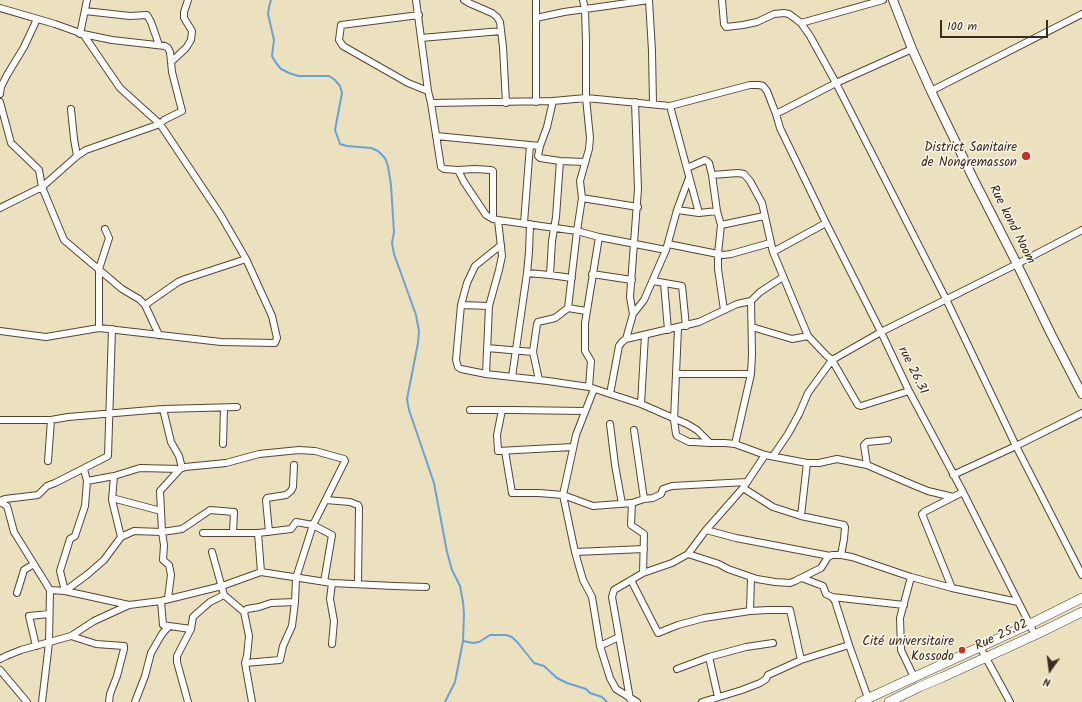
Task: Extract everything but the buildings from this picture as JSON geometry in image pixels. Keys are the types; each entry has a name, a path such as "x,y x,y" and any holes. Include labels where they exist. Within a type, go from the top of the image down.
{"main road":[{"name":"Rue 25.02","path":"864,700 1030,624 1082,598"},
{"name":"Rue 25.02","path":"889,702 1082,612"}],"street":[{"path":"0,332 46,337 99,328 221,342 274,343 277,338 272,316 246,259 220,214 160,124 120,88 82,34 87,0"},
{"path":"171,62 186,48 191,40 192,31 184,18 184,12 188,0"},
{"path":"416,0 428,91 441,167 443,169 475,169 493,171 496,219 501,245 502,261 489,306 486,374"},
{"path":"464,0 492,13 500,22 506,103"},
{"path":"536,0 536,102"},
{"path":"539,380 534,352 537,324 538,322 555,318 568,308 582,198 580,181 589,149 590,138 586,98 585,10 583,0"},
{"path":"536,18 564,12 649,0 653,104"},
{"path":"722,0 724,24 726,26 757,22 774,14 784,13 789,14 801,23 810,36 836,83 946,299 1016,446 1082,575"},
{"path":"801,23 883,0"},
{"name":"Rue kond Noom","path":"893,0 912,49 931,91 973,178 1082,394"},
{"path":"0,8 55,24 82,34 112,40 165,46 170,52 172,72 182,111 164,120 160,124 86,150 77,156 42,187 0,208"},
{"path":"85,11 130,16 147,15 159,45"},
{"path":"931,91 1082,14"},
{"path":"419,15 341,25 339,40 343,46 408,83 428,91"},
{"path":"0,94 1,87 24,47 37,19"},
{"path":"421,38 501,31"},
{"path":"776,114 836,83 912,49"},
{"name":"rue 26.31","path":"670,106 750,85 763,86 767,91 780,128 826,223 909,391 963,492 1035,635"},
{"path":"431,103 506,103 586,98 670,106 699,213"},
{"path":"553,101 538,156 540,158 560,161 585,162"},
{"path":"0,102 11,143 39,170 42,187 64,240 122,289 138,298 145,305 159,335"},
{"path":"633,314 630,297 638,207 635,102"},
{"path":"71,109 77,156"},
{"path":"0,128 6,122"},
{"path":"436,136 540,146"},
{"path":"512,377 527,273 530,145"},
{"path":"687,168 705,160 709,162 720,225 718,269 724,310"},
{"path":"550,275 560,161"},
{"path":"458,170 464,182 486,215 496,219 577,231 599,237 666,250"},
{"path":"712,175 738,173 744,174 750,181 762,203 770,243 782,277 808,336 832,360 859,406 909,391"},
{"path":"626,339 633,314 644,300 666,250 677,210 689,178"},
{"path":"582,198 638,207"},
{"path":"677,210 699,213 717,211"},
{"path":"720,225 764,216"},
{"path":"773,252 826,223"},
{"path":"99,328 99,269 109,238 105,229"},
{"path":"773,456 788,434 808,392 832,360 881,332 1082,230"},
{"path":"599,237 585,324 585,350 591,361 592,388 573,447 564,495 575,552 583,580 592,597 600,646 610,678 614,687 637,702"},
{"path":"668,244 723,255 770,243"},
{"path":"501,245 475,266 467,283 461,305 456,360 456,364 461,369 486,374 592,388 658,411 674,420 694,428 710,443"},
{"path":"145,305 178,282 246,259"},
{"path":"527,273 572,278"},
{"path":"592,274 632,280"},
{"path":"610,394 619,346 626,339 699,322 737,304 751,301 760,292 782,277"},
{"path":"653,281 682,286 686,326"},
{"path":"664,283 668,330"},
{"path":"735,444 751,374 751,301"},
{"path":"461,305 489,306"},
{"path":"568,308 586,311"},
{"path":"752,327 794,339 808,336"},
{"path":"678,328 674,420 677,436 689,442 735,444 765,455 807,463 820,463 837,459 867,465 922,489 953,497"},
{"path":"42,702 48,642 50,590 14,532 7,506 0,502 5,499 38,495 47,486 56,483 108,456 112,329"},
{"path":"641,404 645,335"},
{"path":"487,348 534,352"},
{"path":"676,374 751,374"},
{"path":"223,444 224,408"},
{"path":"0,420 51,420 68,417 163,409 237,408"},
{"path":"163,409 171,442 179,456 181,468"},
{"path":"470,410 585,411"},
{"path":"502,410 497,435 497,450 505,451 573,447"},
{"path":"953,475 1082,413"},
{"path":"48,461 51,420"},
{"path":"610,424 622,504"},
{"path":"634,430 644,499"},
{"path":"867,465 864,445 868,442 888,440"},
{"path":"86,481 114,476 140,468 181,468 226,463 265,454 299,450 315,451 345,460 313,525 296,578 296,602 292,626 283,646 280,660 245,663"},
{"path":"505,451 512,493 564,495 593,506 632,503 653,498 661,494 663,489 672,486 747,482"},
{"path":"630,698 612,597 614,590 643,573 662,567 688,554 706,530 743,488 765,455"},
{"path":"801,516 807,463"},
{"path":"269,532 266,500 267,498 286,495 291,492 293,487 294,465"},
{"path":"168,598 171,575 169,565 163,560 164,545 160,490 181,468"},
{"path":"65,591 60,571 70,539 75,536 85,506 86,481 84,469"},
{"path":"114,476 112,500 121,537"},
{"path":"743,488 767,504 801,516 844,525 842,555"},
{"path":"952,588 922,514 963,492"},
{"path":"112,498 161,511"},
{"path":"326,500 350,502 358,505 358,584"},
{"path":"632,503 631,525 643,533 643,573"},
{"path":"65,591 104,560 121,537 134,531 162,532 182,529 210,510 234,512 233,533"},
{"path":"203,533 269,532 291,529 296,522 313,525 332,536 324,582"},
{"path":"706,530 736,538 830,556 835,554 842,555 952,588 1018,602"},
{"path":"258,533 261,572"},
{"path":"575,552 644,549"},
{"path":"212,552 224,595 244,612 249,636 245,663 252,702"},
{"path":"688,554 714,562 751,578 790,583 821,568 830,556"},
{"path":"18,593 24,570 34,564"},
{"path":"0,659 21,650 71,636 94,621 129,605 161,601 168,598 222,586 261,572 332,583 426,587"},
{"path":"912,577 900,618 901,650 914,677"},
{"path":"750,611 751,578"},
{"path":"802,578 823,586 826,594 832,597 904,605"},
{"path":"631,580 658,633 678,625 704,618 750,611 790,610 801,660"},
{"path":"332,583 330,599 334,621 332,644"},
{"path":"50,590 65,591 129,605"},
{"path":"188,702 176,660 177,656 191,629 195,614 210,602 224,595"},
{"path":"832,597 835,601 849,645 864,700"},
{"path":"161,601 163,625 191,629"},
{"path":"244,612 247,609 271,603 296,602"},
{"path":"36,646 29,616 49,614"},
{"path":"135,702 145,676 151,653 162,634 169,626"},
{"path":"71,636 96,644 124,646 109,702"},
{"path":"600,646 620,637"},
{"path":"677,669 709,657 746,647 773,643"},
{"path":"702,702 742,690 766,679 768,675 801,660 849,645"},
{"path":"980,647 1010,702"},
{"path":"709,657 718,697"},
{"path":"0,670 28,702"}],"waterway":[{"path":"271,0 268,14 274,40 272,56 276,63 281,69 298,76 329,76 335,80 340,86 342,93 335,130 340,144 371,148 378,151 385,158 388,166 391,185 394,232 392,243 394,254 416,315 419,331 407,399 409,410 434,483 447,552 452,570 460,586 463,602 463,641 455,682 445,702"},
{"path":"463,641 473,643 479,642 490,635 506,635 512,637 534,663 544,666 557,678 586,689 590,693 602,697 607,702"}],"place":[{"name":"District Sanitaire de Nongremasson","path":"1026,156"},
{"name":"Cité universitaire Kossodo","path":"962,650"}]}
